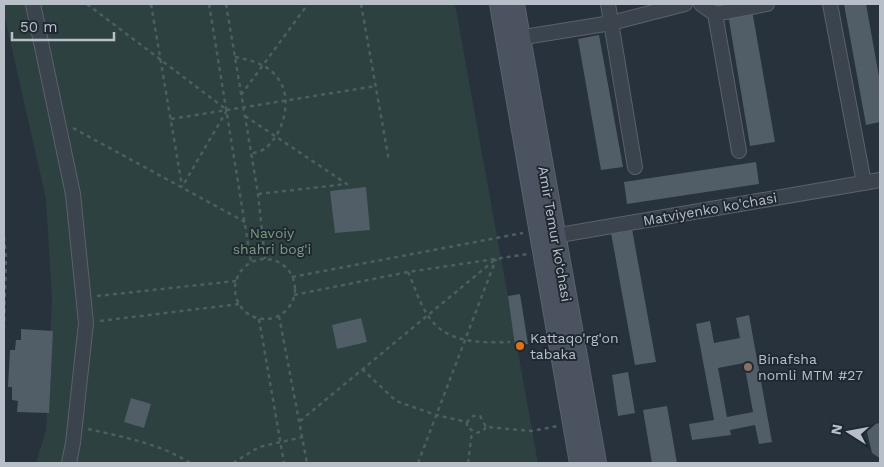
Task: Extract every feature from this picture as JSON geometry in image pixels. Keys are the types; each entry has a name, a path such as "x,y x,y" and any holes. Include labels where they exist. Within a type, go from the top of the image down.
{"main road":[{"name":"Amir Temur ko‘chasi","path":"500,4 514,39"},
{"name":"Amir Temur ko‘chasi","path":"514,4 514,39 540,240 580,463"},
{"name":"Amir Temur ko‘chasi","path":"540,240 596,463"}],"street":[{"path":"33,4 74,194 86,323 69,463"},
{"path":"608,4 635,167"},
{"path":"514,39 611,23 685,4"},
{"path":"701,4 715,14 739,151"},
{"path":"715,14 767,4"},
{"path":"830,4 864,182"},
{"name":"Matviyenko ko'chasi","path":"540,240 880,180"}],"path":[{"path":"87,4 227,110"},
{"path":"151,4 182,187"},
{"path":"209,4 251,262"},
{"path":"226,4 258,194 265,258"},
{"path":"241,95 308,4"},
{"path":"361,4 389,161"},
{"path":"235,57 263,65 280,80 286,101 283,118 275,136 265,149 251,154"},
{"path":"170,119 376,86"},
{"path":"182,187 227,110"},
{"path":"245,116 347,184 258,194"},
{"path":"58,120 245,222"},
{"path":"4,237 6,257 4,328"},
{"path":"294,296 408,272 496,258 540,240"},
{"path":"292,277 540,240"},
{"path":"265,258 284,265 292,277 294,296 287,310 279,316 270,319 259,319 250,316 239,304 234,291 240,272 251,262 265,258"},
{"path":"300,421 496,258"},
{"path":"418,463 496,258"},
{"path":"408,272 427,315 449,335 475,343 510,342"},
{"path":"83,297 236,281"},
{"path":"86,323 239,304"},
{"path":"279,316 307,463"},
{"path":"259,319 284,463"},
{"path":"362,369 396,401 436,416 467,422"},
{"path":"467,422 473,416 480,416 486,427"},
{"path":"467,422 467,427 472,432"},
{"path":"472,432 483,431 486,427 532,430 573,423"},
{"path":"75,426 124,437 176,454 190,463"},
{"path":"468,463 472,432"},
{"path":"233,463 259,447 303,437"}],"green space":[{"name":"Navoiy shahri bog'i","path":"4,4 455,4 538,463 36,463 46,431 52,299 46,199 4,14"}],"building":[{"path":"844,4 866,4 880,82 880,122 866,125"},
{"path":"752,10 775,142 750,146 728,14"},
{"path":"599,35 623,167 601,170 578,39"},
{"path":"756,162 759,184 627,204 624,182"},
{"path":"366,187 370,230 335,233 330,191"},
{"path":"632,229 656,362 635,365 611,233"},
{"path":"520,294 528,344 515,346 508,296"},
{"path":"749,315 772,442 759,444 755,425 730,430 731,435 692,440 689,424 714,420 696,324 710,321 714,343 740,338 736,318","holes":["744,363 753,412 727,417 718,368"]},
{"path":"361,318 367,342 337,349 332,325"},
{"path":"21,329 53,331 49,413 17,412 18,401 12,400 12,387 8,387 10,350 15,350 16,340 21,340"},
{"path":"628,372 635,413 618,416 612,375"},
{"path":"131,398 151,404 144,428 124,422"},
{"path":"667,406 677,463 652,463 643,410"},
{"path":"880,423 880,457 878,457 872,453 867,432 870,425"}],"place":[{"name":"Kattaqo'rg'on tabaka","path":"520,346"},
{"name":"Binafsha nomli MTM #27","path":"748,367"}]}
